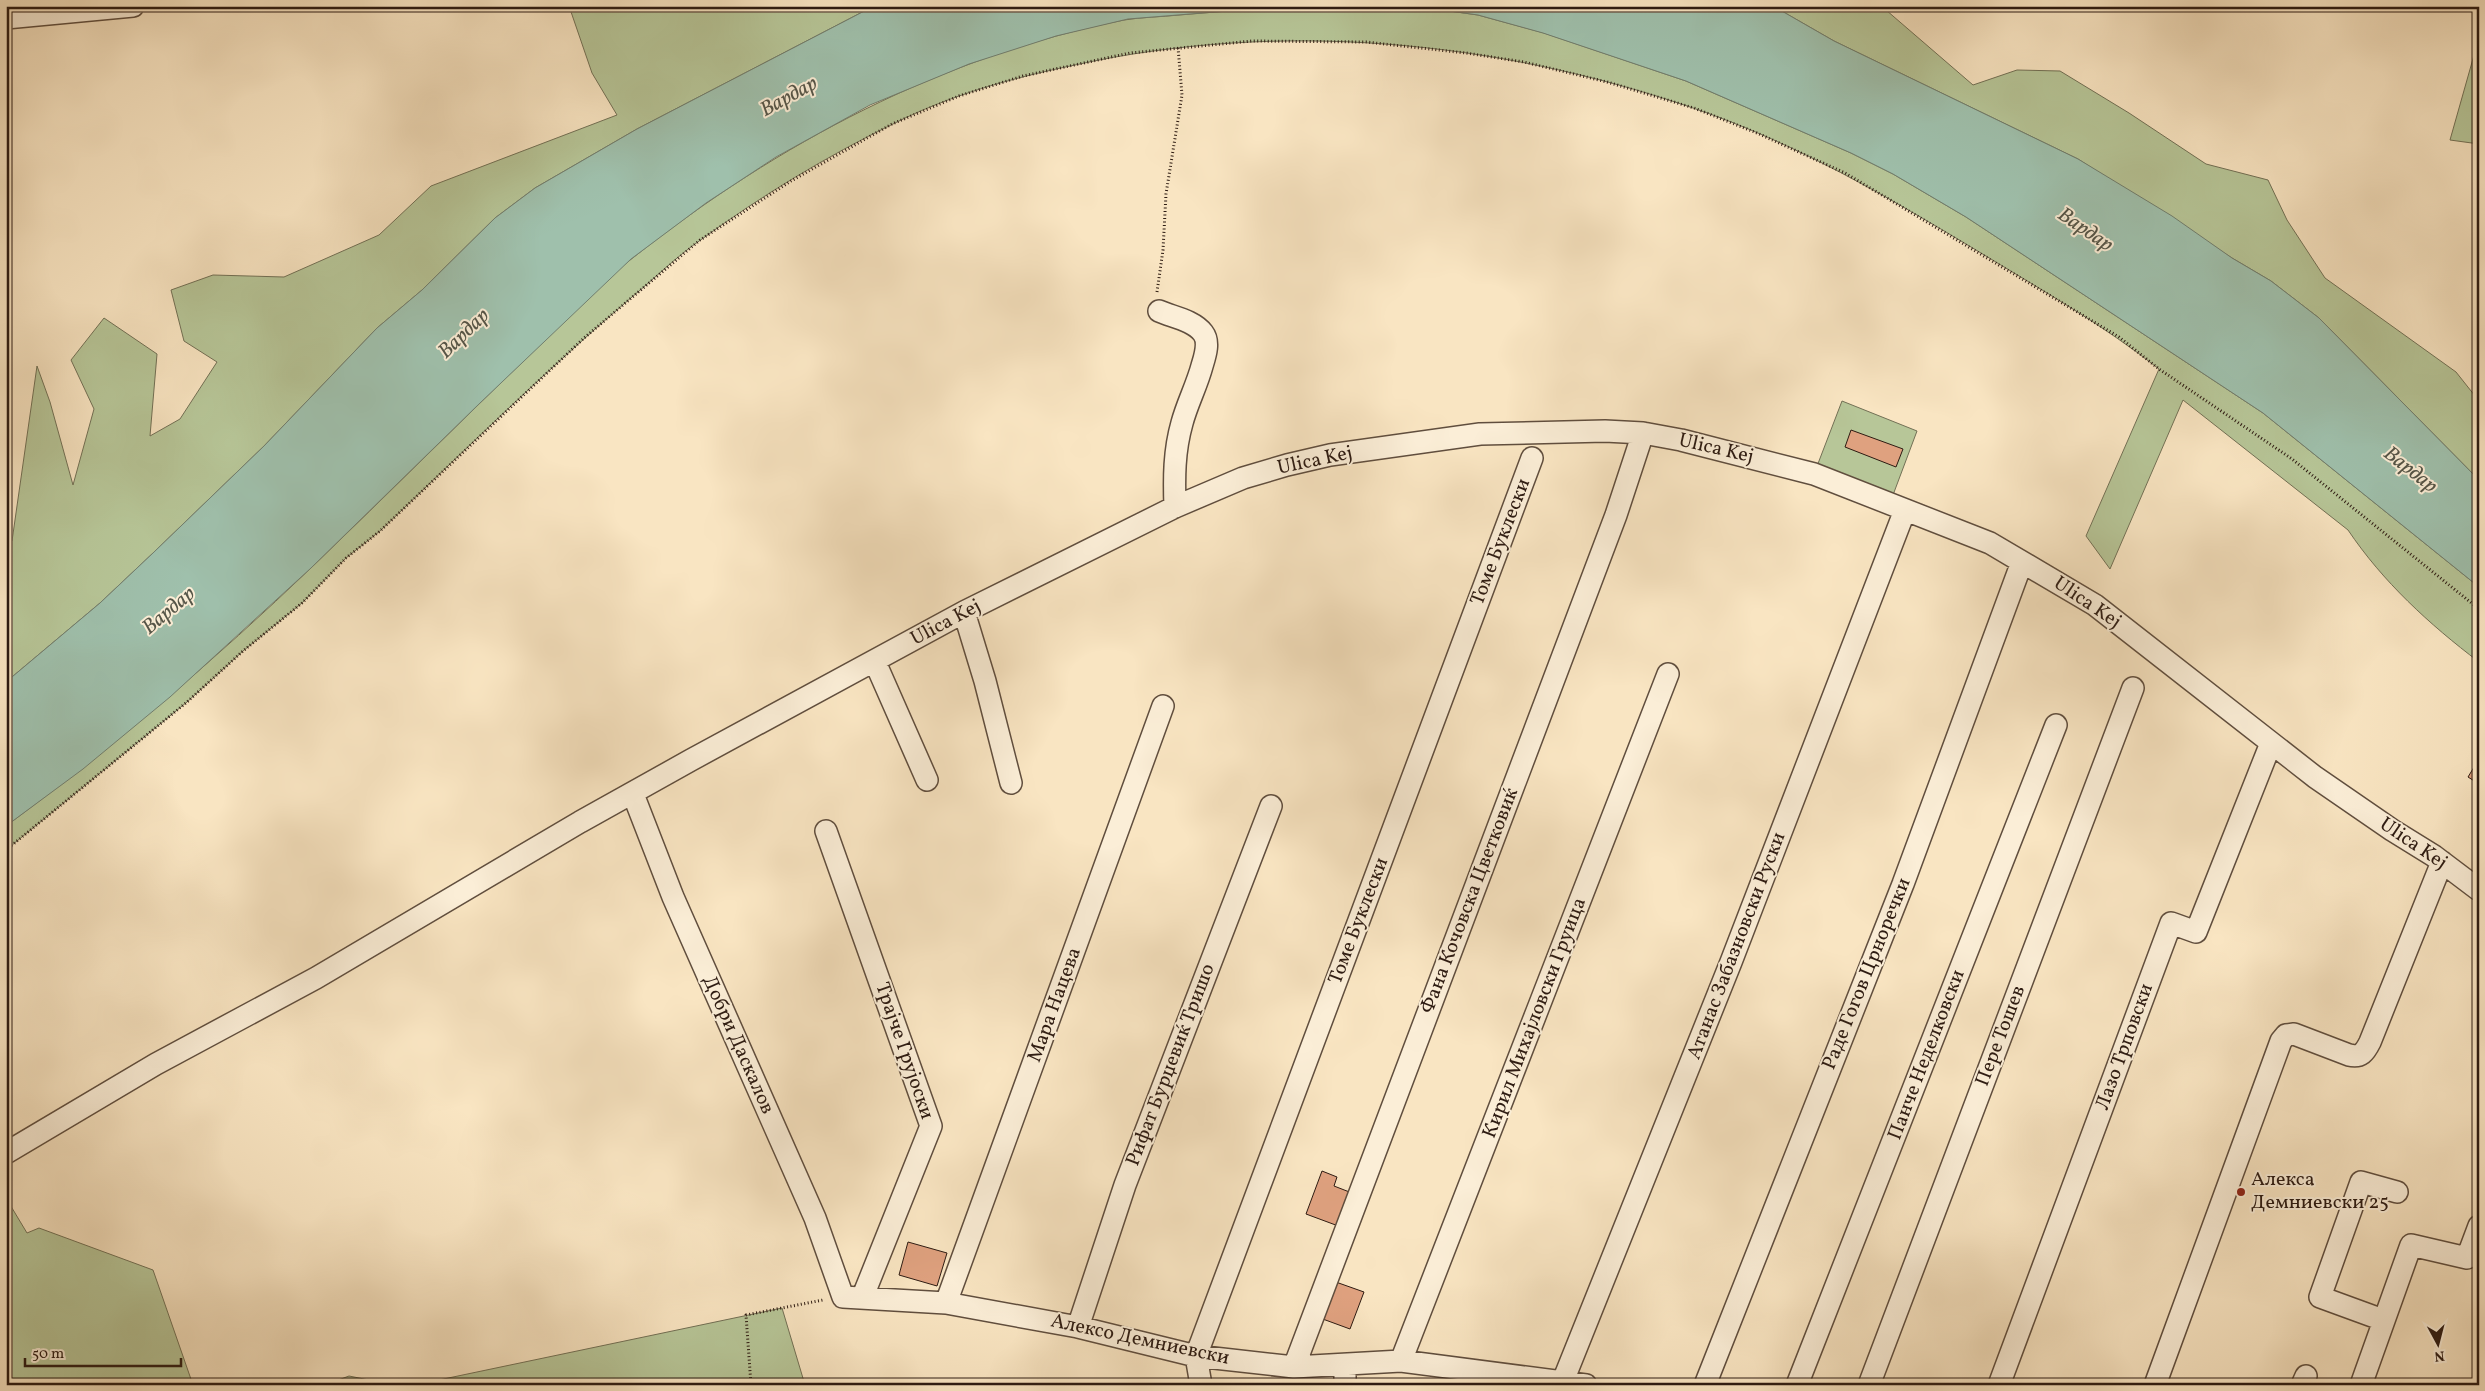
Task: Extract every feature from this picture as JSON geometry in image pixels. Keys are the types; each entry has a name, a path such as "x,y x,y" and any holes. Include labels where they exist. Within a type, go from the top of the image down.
{"street":[{"path":"6,18 133,6"},
{"path":"1157,304 1191,324 1203,333 1206,340 1206,355 1178,442 1174,478 1175,507"},
{"name":"Ulica Kej","path":"6,1153 156,1064 316,978 580,822 734,736 875,662 964,612 1175,507 1243,478 1330,455 1480,434 1595,431 1643,433 1759,458 1814,474 1990,543 2095,605 2271,743 2352,803 2442,862 2479,890"},
{"name":"Фана Кочовска Цветковиќ","path":"1294,1367 1616,515 1643,433"},
{"name":"Томе Буклески","path":"1196,1356 1532,458"},
{"name":"Атанас Забазновски Руски","path":"1563,1381 1732,962 1905,510"},
{"name":"Раде Гогов Црноречки","path":"1705,1385 1903,884 2022,562"},
{"path":"964,612 986,681 1011,783"},
{"path":"875,662 927,780"},
{"name":"Кирил Михајловски Груица","path":"1401,1361 1668,674"},
{"name":"Пере Тошев","path":"1869,1385 2133,688"},
{"name":"Мара Нацева","path":"946,1303 1163,706"},
{"name":"Панче Неделковски","path":"1797,1385 2056,725"},
{"name":"Лазо Трповски","path":"1999,1385 2171,923 2196,932 2271,743"},
{"name":"Добри Даскалов","path":"632,794 677,905 815,1218 853,1296"},
{"name":"Рифат Бурџевиќ Тришо","path":"1078,1327 1125,1185 1270,806"},
{"name":"Трајче Грујоски","path":"826,831 931,1126 853,1296"},
{"path":"2155,1385 2281,1041 2286,1035 2294,1034 2349,1056 2363,1054 2370,1042 2442,862"},
{"path":"2383,1320 2320,1296 2361,1182 2396,1192"},
{"path":"2361,1385 2411,1245 2466,1258 2479,1226"},
{"name":"Алексо Демниевски","path":"853,1296 946,1303 1078,1327 1196,1356 1345,1375 1401,1361 1586,1385"},
{"path":"1196,1356 1201,1385"}],"path":[{"path":"1157,304 1166,194 1182,95 1178,47"},
{"path":"751,1385 746,1315 853,1296"}],"shaded area":[{"path":"569,6 874,6 637,129 535,188 495,218 422,290 377,328 264,446 153,553 100,603 6,682 6,543 12,541 37,366 50,402 73,485 94,409 71,360 104,318 157,354 150,436 180,419 217,362 184,341 171,290 213,275 284,277 379,235 431,186 617,115 592,73"},
{"path":"1289,6 1421,7 1478,15 1544,33 1686,81 1851,153 1893,174 1966,217 2263,413 2479,587 2479,662 2442,633 2392,585 2348,530 2183,400 2110,569 2086,536 2159,369 2094,323 2027,281 1911,212 1805,154 1693,108 1618,85 1542,66 1465,53 1387,44 1308,41 1230,43 1152,51 1075,65 982,88 937,104 868,136 795,177 747,207 666,267 536,383 380,531 346,558 302,603 243,651 187,702 6,850 6,826 125,733 201,669 275,602 610,277 689,216 746,177 805,141 865,109 927,81 991,56 1057,36 1124,20"},
{"path":"1773,6 1885,6 1886,10 1973,85 2017,70 2060,71 2129,113 2206,164 2268,180 2287,220 2325,278 2456,372 2479,401 2479,480 2319,318 2271,281 2078,159 1834,41"},
{"path":"2479,41 2479,144 2450,140"},
{"path":"1842,401 1917,431 1890,503 1814,474"},
{"path":"6,1198 27,1233 39,1228 153,1270 193,1385 6,1385"},
{"path":"782,1308 805,1385 415,1385"},
{"path":"349,1376 394,1385 325,1385"}],"water":[{"name":"Вардар","path":"874,6 1289,6 1128,19 1056,36 969,64 870,105 776,157 706,203 631,259 311,568 170,697 83,769 6,826 6,682 100,603 153,553 264,446 377,328 422,290 495,218 535,188 637,129"},
{"name":"Вардар","path":"1289,6 1773,6 1834,41 2078,159 2172,216 2232,258 2271,281 2319,318 2479,480 2479,587 2263,413 1966,217 1893,174 1851,153 1686,81 1543,33 1478,15 1421,7"}],"building":[{"path":"1851,430 1903,449 1896,467 1845,447"},
{"path":"2479,759 2479,784 2468,777"},
{"path":"1322,1171 1337,1177 1334,1186 1352,1193 1341,1227 1306,1214"},
{"path":"908,1242 947,1253 937,1286 899,1275"},
{"path":"1333,1281 1364,1292 1350,1329 1320,1318"}],"place":[{"name":"Алекса Демниевски 25","path":"2241,1192"}]}
